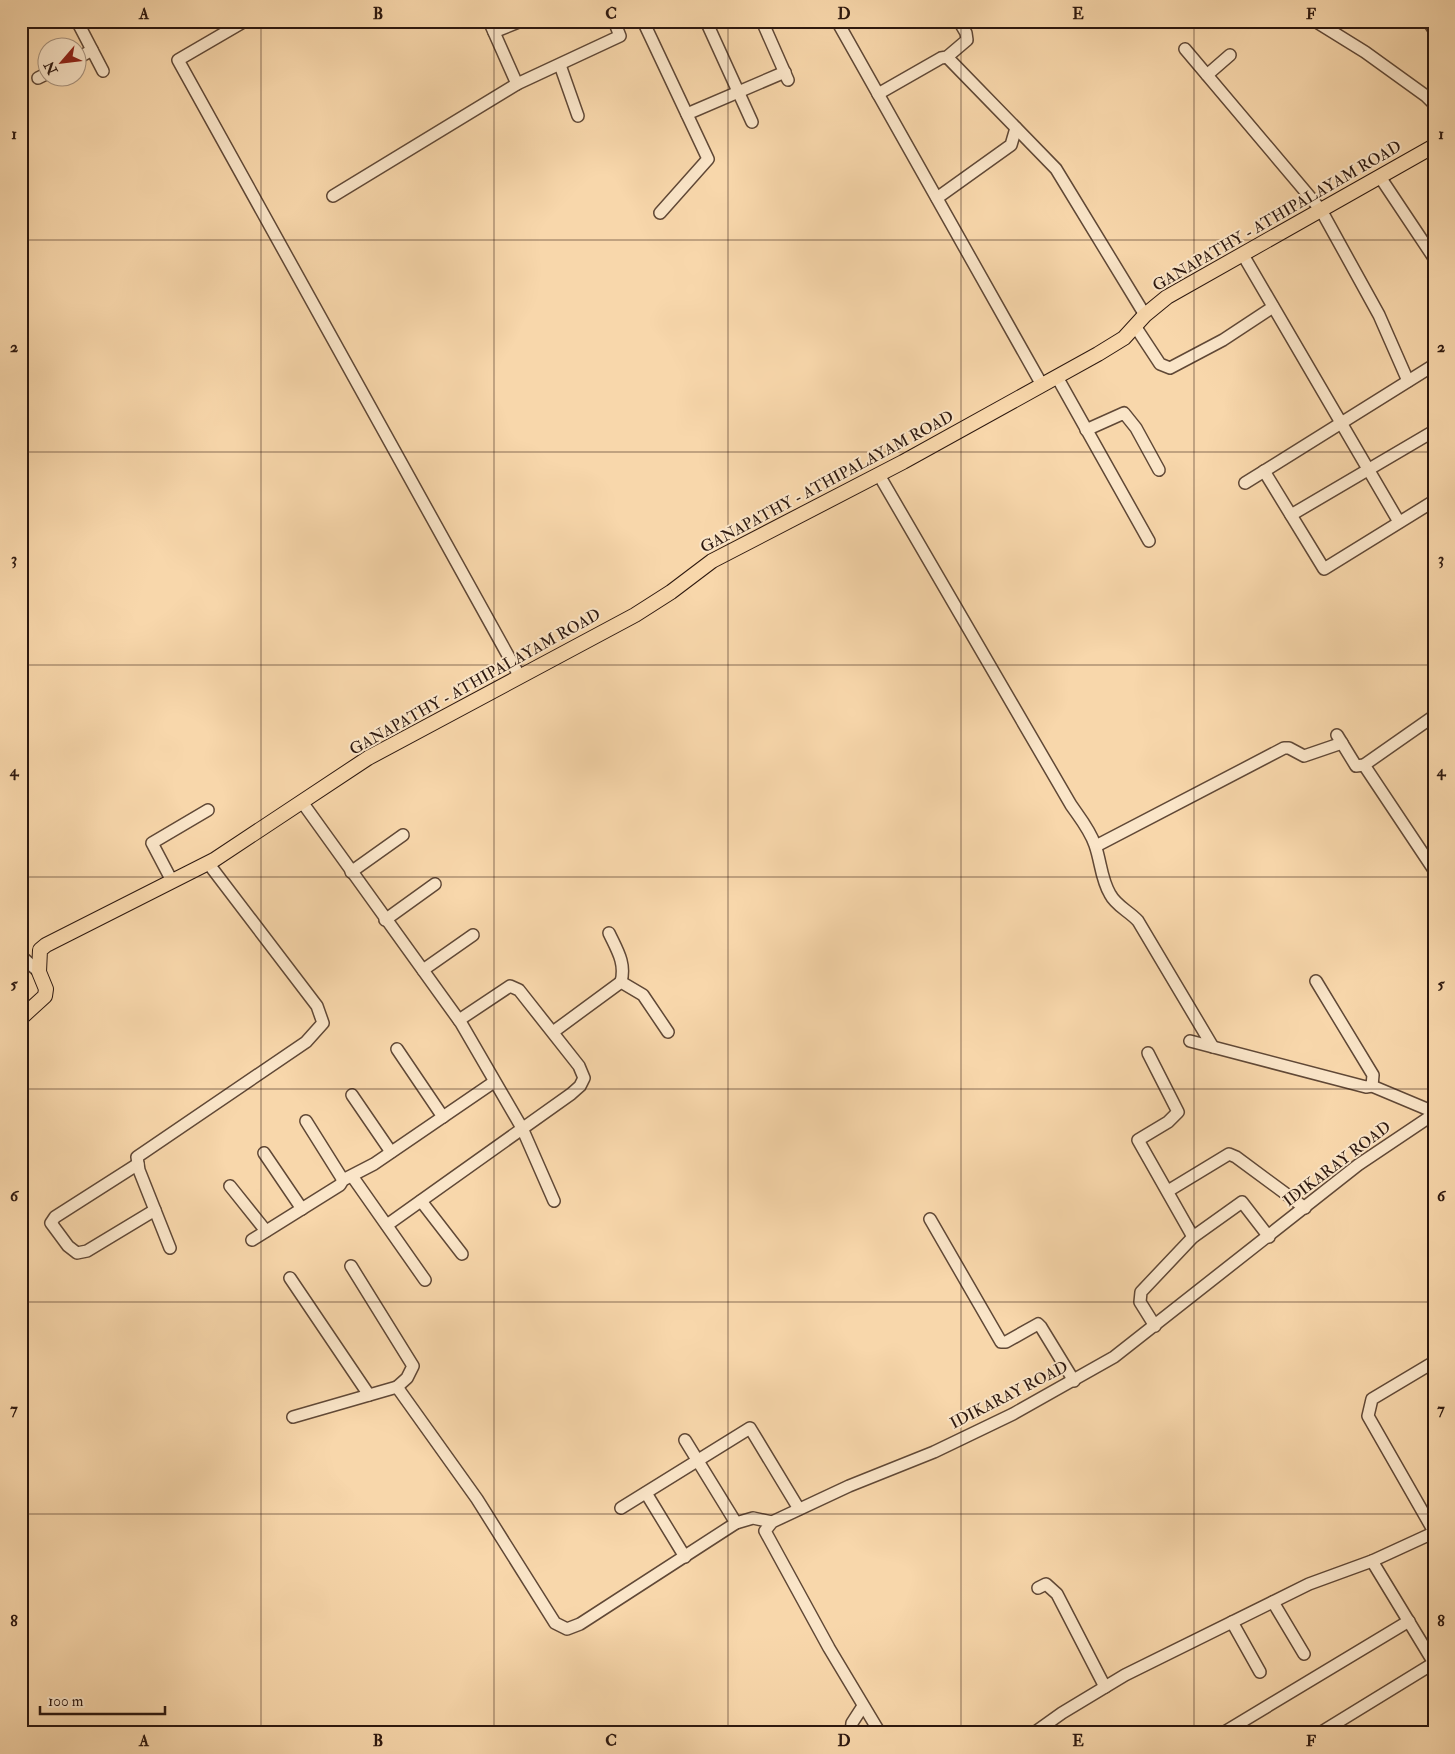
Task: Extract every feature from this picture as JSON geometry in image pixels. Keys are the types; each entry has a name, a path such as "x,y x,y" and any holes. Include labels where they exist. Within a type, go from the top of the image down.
{"main road":[{"name":"GANAPATHY - ATHIPALAYAM ROAD","path":"21,1018 45,996 46,989 40,972 40,950 46,945 208,862 368,758 432,722 635,615 712,561 879,475 1042,386 1124,338 1145,315 1167,297 1434,146"}],"street":[{"path":"21,23 25,21"},
{"path":"77,21 103,71"},
{"path":"245,21 178,60 520,677"},
{"path":"489,21 517,84"},
{"path":"494,32 521,21"},
{"path":"333,196 517,84 620,36 614,21"},
{"path":"643,21 708,159 660,213"},
{"path":"706,21 752,122"},
{"path":"837,21 1042,386"},
{"path":"878,94 941,58 947,57 967,40 966,33 959,21"},
{"path":"1315,21 1365,52 1426,96 1434,104"},
{"path":"1428,21 1434,30"},
{"path":"687,114 738,92 786,76 766,22"},
{"path":"1185,49 1322,210 1380,314 1408,381"},
{"path":"88,52 92,50"},
{"path":"1207,75 1230,55"},
{"path":"947,57 1056,169 1145,315"},
{"path":"560,65 578,116"},
{"path":"937,198 1011,145 1016,128"},
{"path":"1380,177 1434,258"},
{"path":"1243,254 1399,522"},
{"path":"1135,326 1160,364 1170,368 1223,340 1273,307"},
{"path":"1245,483 1434,365"},
{"path":"1056,377 1149,541"},
{"path":"1086,430 1124,413 1136,428 1159,470"},
{"path":"1291,515 1434,432"},
{"path":"1264,471 1324,569 1434,500"},
{"path":"879,475 1071,805 1085,824 1096,846 1102,876 1110,894 1116,904 1128,911 1138,921 1213,1047"},
{"path":"1096,846 1284,748 1289,748 1304,756 1339,739 1356,766 1364,765 1434,716"},
{"path":"1364,765 1434,870"},
{"path":"302,802 385,920 459,1020 522,1128 554,1201"},
{"path":"172,881 152,842 208,810"},
{"path":"351,872 403,835"},
{"path":"170,1248 136,1157 306,1042 323,1023 317,1006 208,862"},
{"path":"385,920 435,884"},
{"path":"553,1032 621,982 624,971 622,958 609,933"},
{"path":"423,970 473,935"},
{"path":"21,956 40,972"},
{"path":"1316,981 1373,1075 1372,1086"},
{"path":"621,982 643,995 668,1032"},
{"path":"387,1225 571,1094 580,1086 584,1078 578,1066 525,996 510,986 459,1020"},
{"path":"1190,1042 1366,1087 1372,1086 1434,1113"},
{"path":"397,1049 443,1117"},
{"path":"1148,1052 1178,1112 1168,1122 1138,1140 1194,1237"},
{"path":"252,1240 391,1152 494,1082"},
{"path":"352,1095 391,1152"},
{"name":"IDIKARAY ROAD","path":"772,1522 934,1452 1013,1414 1114,1357 1358,1165 1434,1113"},
{"path":"306,1121 348,1178 387,1225 425,1280"},
{"path":"264,1154 302,1209"},
{"path":"1168,1191 1229,1154 1236,1157 1304,1208"},
{"path":"138,1164 55,1217 51,1223 68,1246 77,1253 87,1251 155,1210"},
{"path":"230,1186 266,1231"},
{"path":"421,1200 462,1254"},
{"path":"1155,1326 1140,1302 1141,1292 1194,1237 1242,1202 1268,1237"},
{"path":"930,1219 1001,1342 1038,1324 1042,1326 1074,1381"},
{"path":"293,1417 397,1387 407,1378 413,1366 351,1266"},
{"path":"290,1278 368,1395"},
{"path":"1034,1733 1105,1687 1232,1622 1309,1584 1372,1561 1433,1533 1432,1528 1368,1416 1372,1399 1434,1362"},
{"path":"397,1387 477,1499 555,1623 567,1629 580,1624 612,1601 685,1557 736,1523 753,1518 772,1522 765,1531 798,1593 880,1733"},
{"path":"621,1508 750,1428 799,1509"},
{"path":"685,1440 736,1523"},
{"path":"646,1493 685,1557"},
{"path":"1320,1733 1434,1663 1372,1561"},
{"path":"1038,1588 1046,1584 1057,1594 1105,1687"},
{"path":"1273,1602 1304,1654"},
{"path":"1223,1733 1409,1620"},
{"path":"1232,1622 1260,1672"},
{"path":"851,1733 852,1723 864,1706"},
{"path":"1427,1733 1434,1728"}]}
